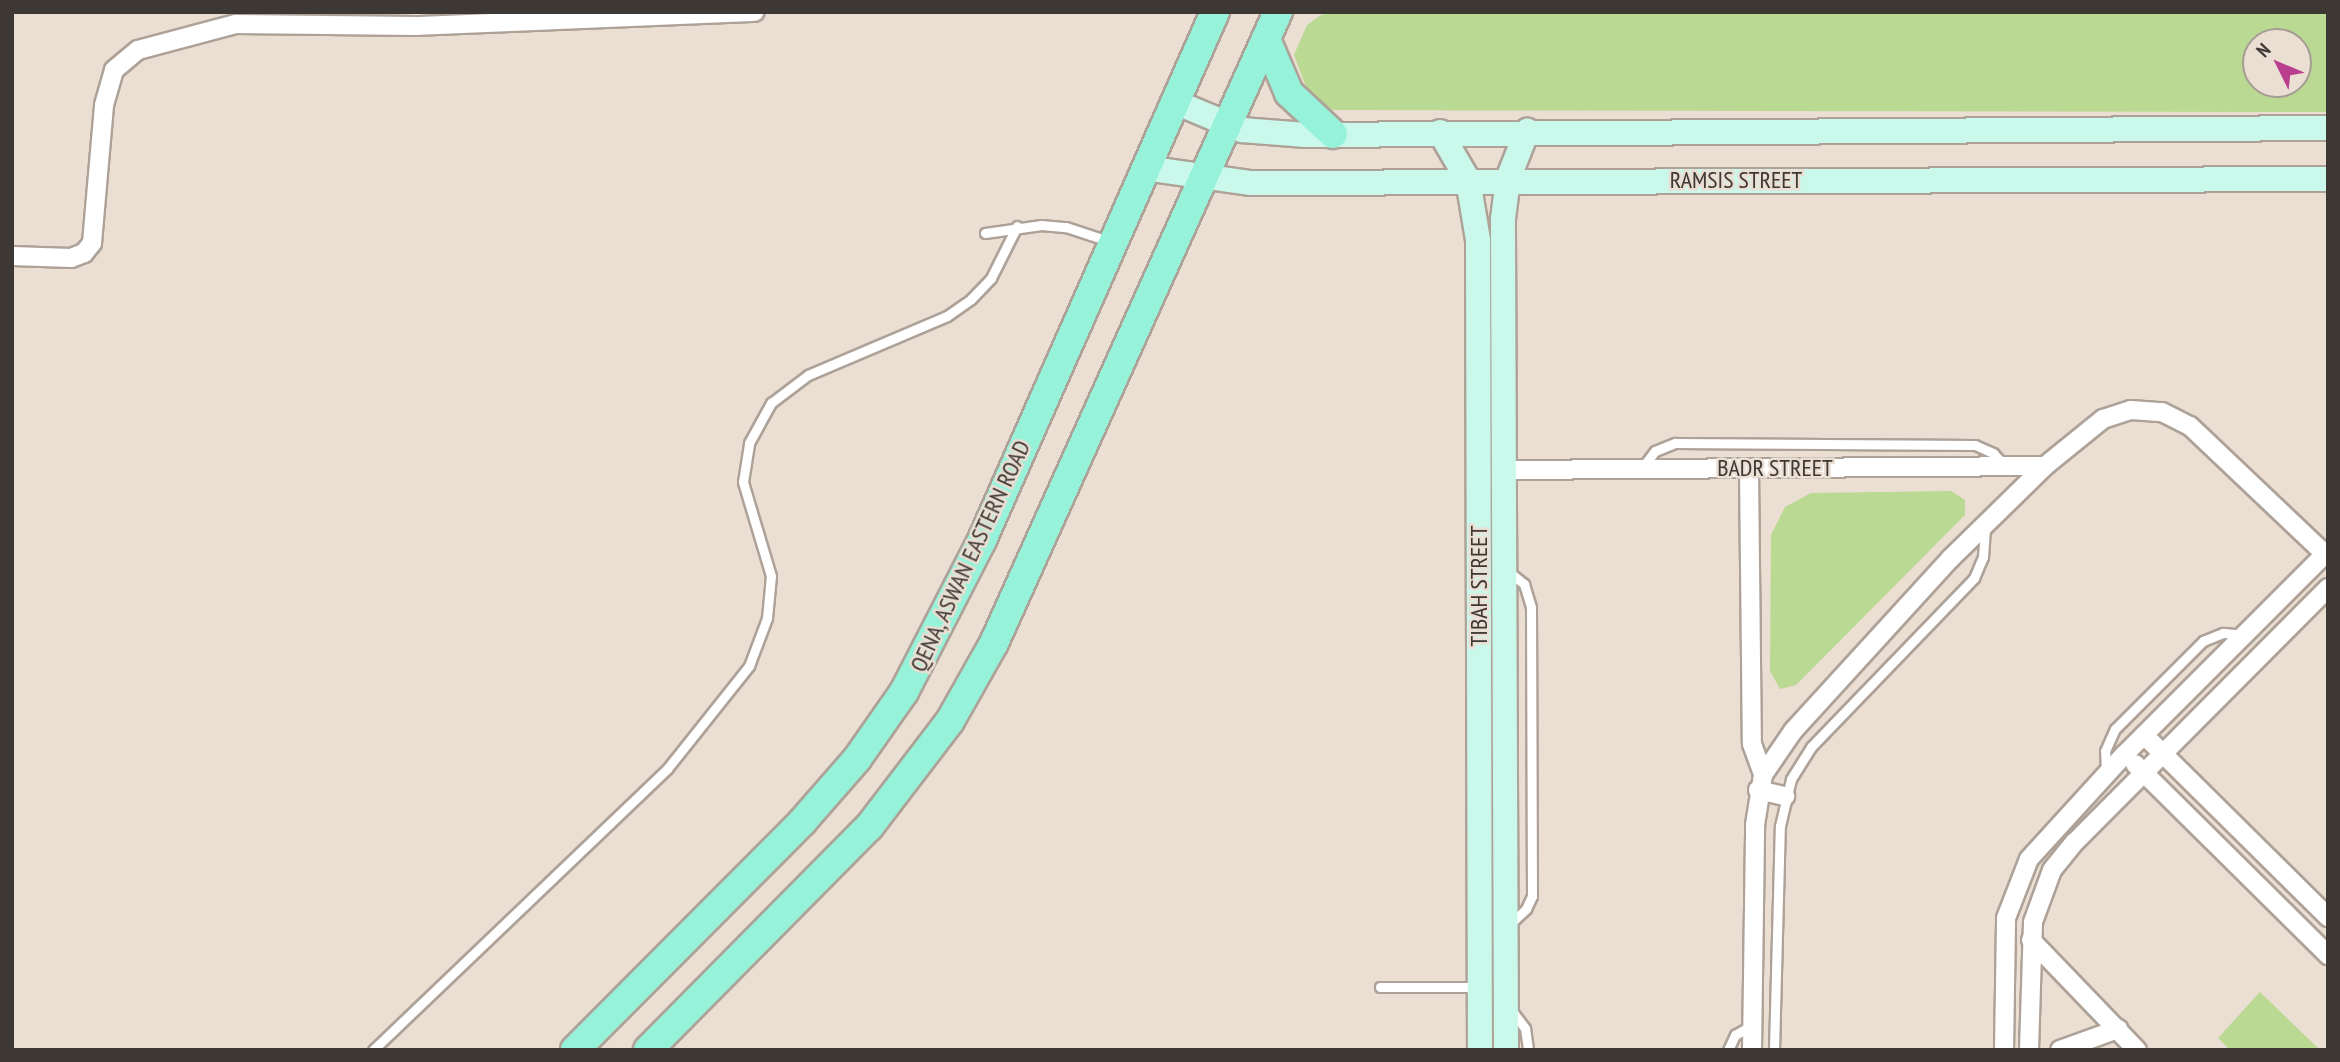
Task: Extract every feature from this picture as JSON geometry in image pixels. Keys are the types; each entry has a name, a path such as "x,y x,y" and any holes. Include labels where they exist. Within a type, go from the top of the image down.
{"main road":[{"name":"QENA, ASWAN EASTERN ROAD","path":"575,1050 809,814 857,759 904,692 982,540 1215,12"},
{"path":"648,1050 869,827 950,721 994,643 1278,12"},
{"path":"1265,39 1289,93 1333,134"},
{"name":"RAMSIS STREET","path":"1175,102 1225,125 1263,133 2328,128"},
{"name":"TIBAH STREET","path":"1506,1050 1503,219 1508,179 1527,131"},
{"name":"TIBAH STREET","path":"1440,132 1468,180 1478,240 1480,1050"},
{"name":"RAMSIS STREET","path":"1145,168 1202,178 1262,183 1508,179 2328,179"},
{"path":"1480,987 1506,997"}],"street":[{"path":"12,256 71,258 84,253 92,243 104,105 114,70 138,50 236,24 417,26 755,12"},
{"path":"1761,782 1793,731 1984,524 2045,466 2103,419 2131,410 2162,412 2190,426 2326,553 2041,842 2015,888 2004,939 2004,1050"},
{"name":"BADR STREET","path":"1504,470 2045,466"},
{"path":"1749,469 1752,734 1761,782 1752,1050"},
{"path":"2029,1050 2031,940 2037,904 2052,870 2144,772 2328,588"},
{"path":"2144,735 2328,917"},
{"path":"2125,754 2328,956"},
{"path":"1761,782 1785,796"},
{"path":"2031,940 2137,1050"},
{"path":"2060,1050 2118,1029"}],"lane":[{"path":"985,233 1017,226 1066,227 1112,243"},
{"path":"373,1050 667,769 749,666 768,618 771,576 743,482 749,443 771,402 808,375 947,316 971,299 991,278 1017,226"},
{"path":"1642,468 1655,451 1675,443 1975,445 1993,453 2006,467"},
{"path":"1774,1050 1785,796 1811,747 1974,578 1983,558 1984,524"},
{"path":"2106,775 2105,751 2115,729 2203,641 2223,633 2244,635"},
{"path":"1380,988 1480,987"},
{"path":"1506,997 1525,1028 1528,1050"},
{"path":"1728,1050 1735,1035 1752,1024"}],"green space":[{"path":"1333,12 2328,12 2328,112 1331,110 1308,92 1294,55 1307,25 1321,15"},
{"path":"1951,491 1965,500 1965,515 1796,685 1780,689 1770,671 1771,535 1785,507 1811,493"},
{"path":"2260,992 2320,1050 2230,1050 2218,1038"}]}
